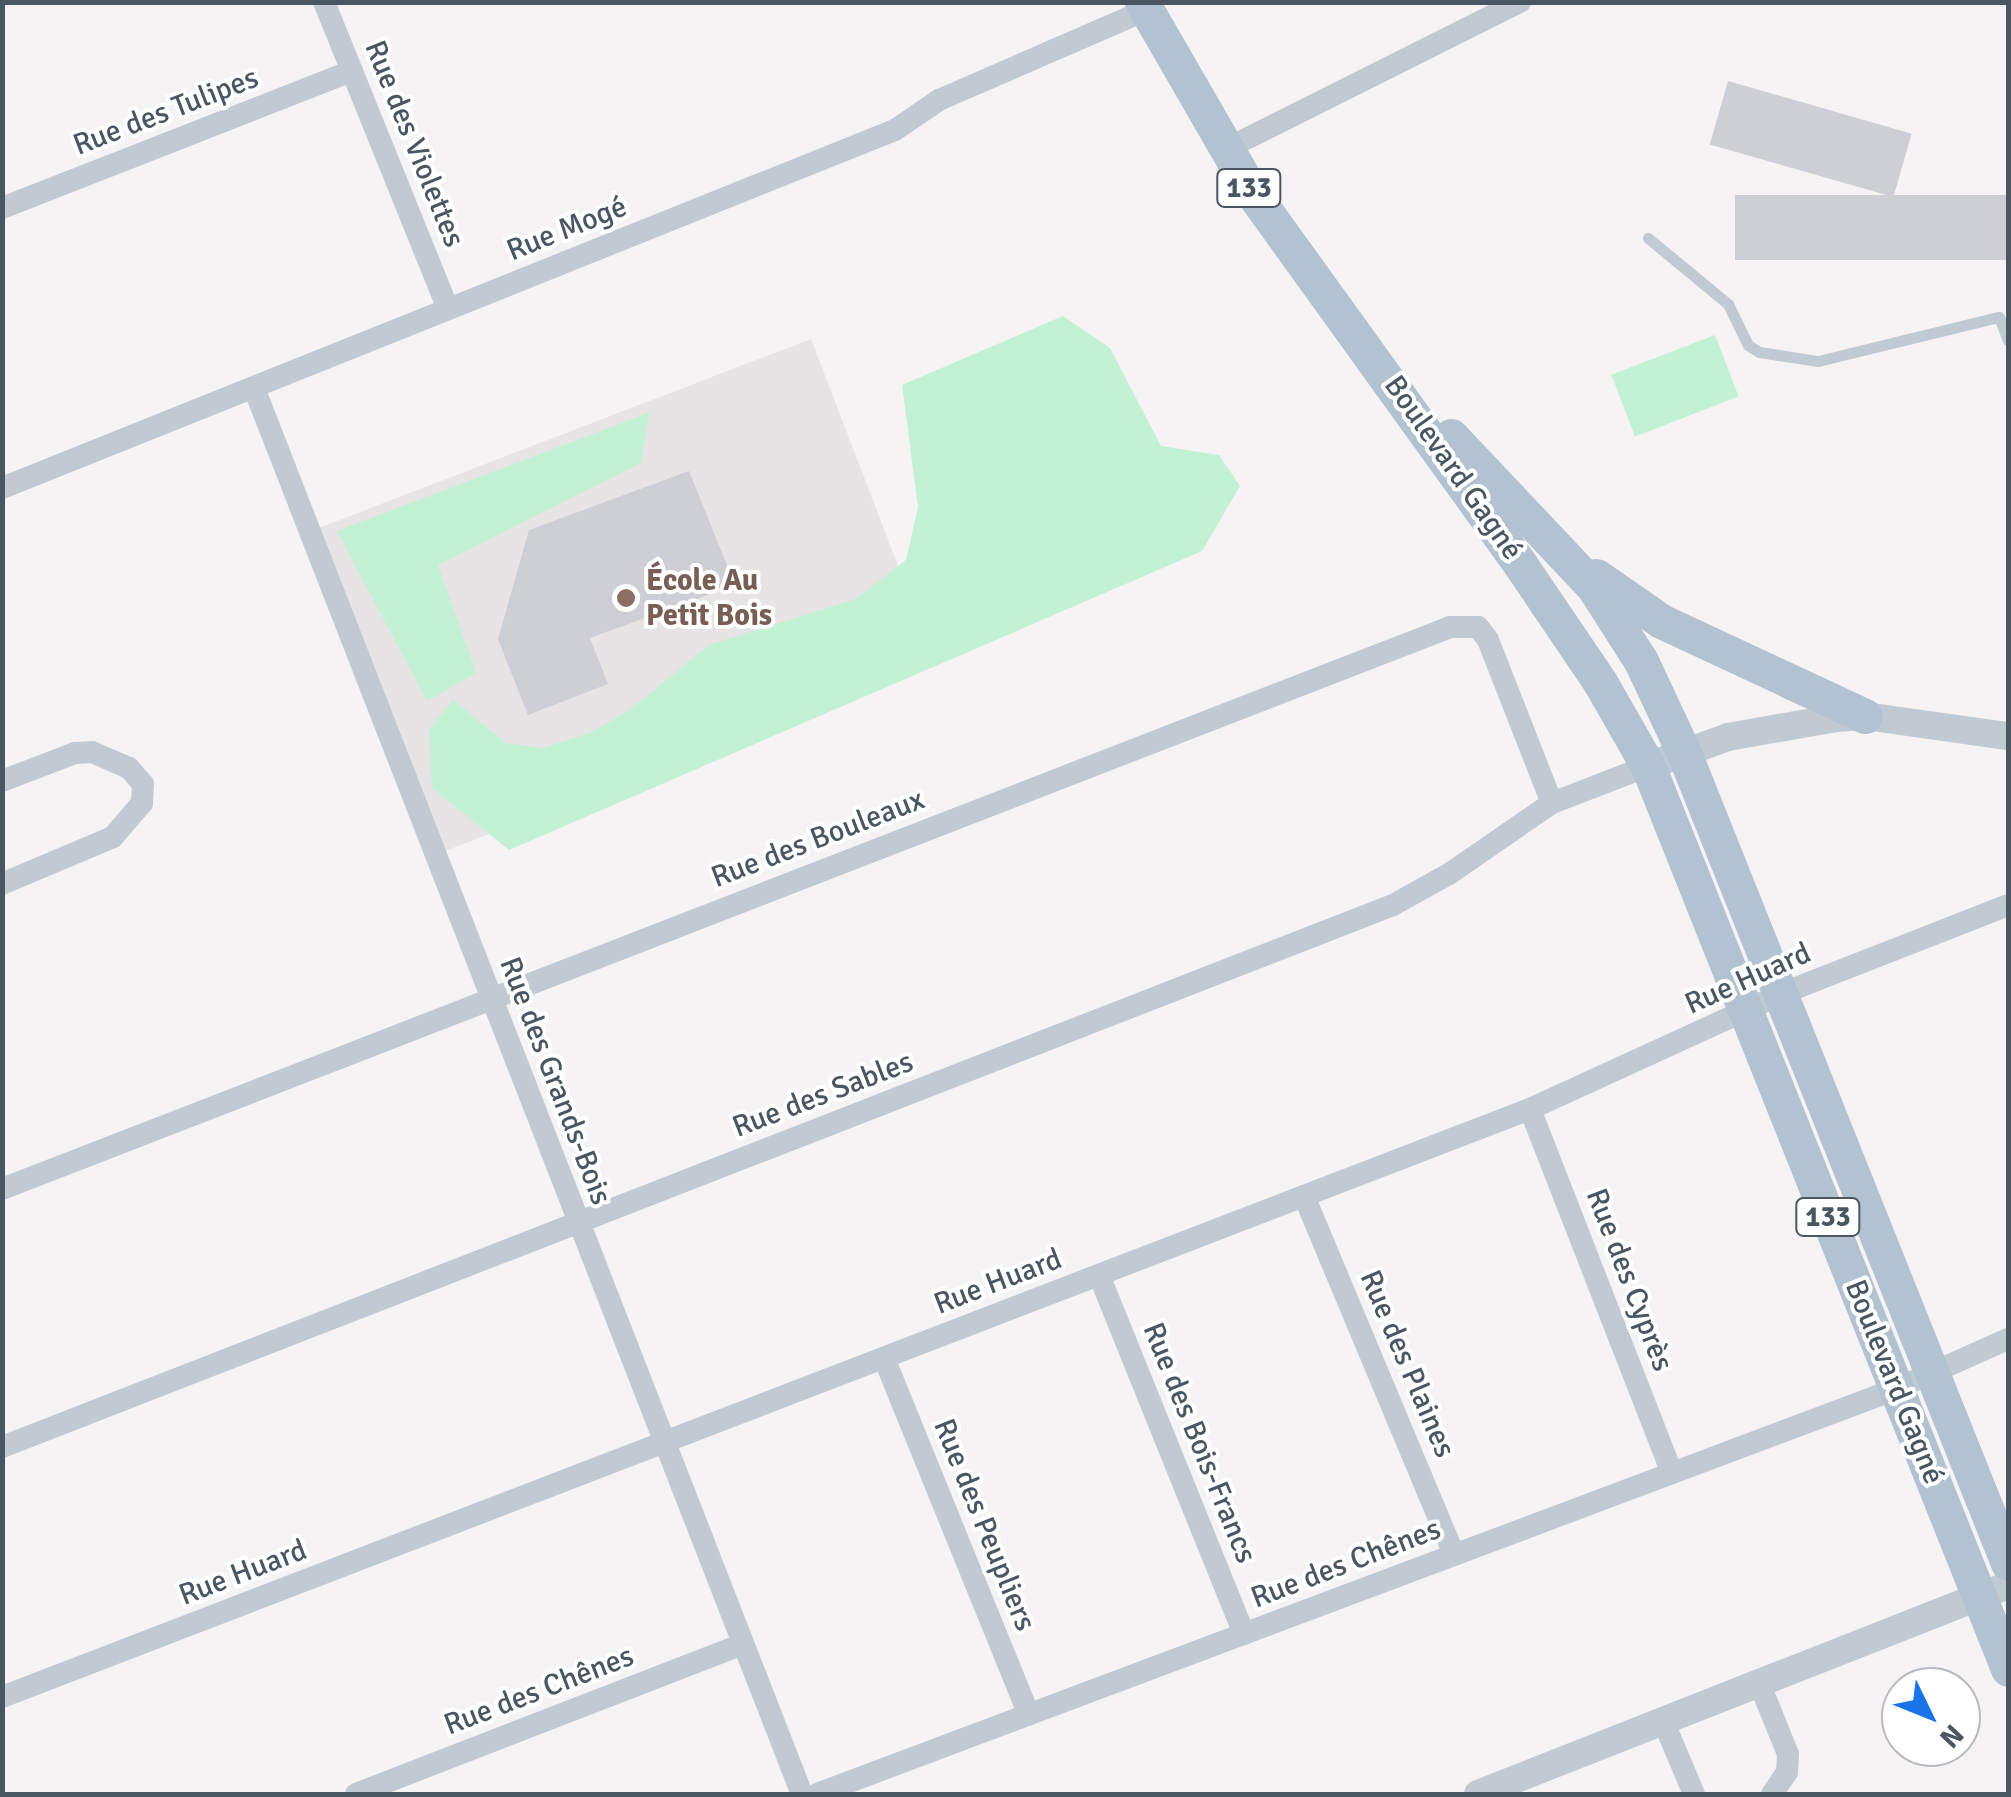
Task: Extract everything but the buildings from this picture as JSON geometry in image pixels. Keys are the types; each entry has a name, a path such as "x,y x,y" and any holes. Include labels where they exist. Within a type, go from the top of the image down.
{"main road":[{"name":"133","path":"1144,6 1263,208 1377,360"},
{"name":"Boulevard Gagné","path":"1377,360 1566,553 1593,586 1641,660 1684,753 2008,1564"},
{"name":"Boulevard Gagné","path":"1377,360 1600,682 1648,766 1896,1389 1994,1590 2008,1668"},
{"path":"1566,553 1661,621 1865,716"}],"street":[{"name":"Rue des Violettes","path":"324,2 448,309"},
{"path":"1226,149 1520,2"},
{"name":"Rue Mogé","path":"2,488 895,130 940,100 1144,6"},
{"name":"Rue des Tulipes","path":"2,208 352,71"},
{"name":"Rue des Grands-Bois","path":"254,388 802,1794"},
{"name":"Rue des Bouleaux","path":"2,1189 1465,624 1478,628 1488,640 1552,803"},
{"path":"1648,766 1791,723 1865,716 2008,736"},
{"path":"2,780 75,753 92,752 129,768 143,784 142,803 113,837 2,884"},
{"name":"Rue des Sables","path":"2,1447 1393,905 1449,874 1552,803 1648,766"},
{"name":"Rue Huard","path":"2,1697 1530,1109 1780,994 2008,906"},
{"name":"Rue des Cyprès","path":"1530,1109 1672,1474"},
{"name":"Rue des Plaines","path":"1304,1196 1454,1555"},
{"name":"Rue des Bois-Francs","path":"1099,1275 1244,1634"},
{"name":"Rue des Chênes","path":"816,1794 1896,1389 2008,1339"},
{"name":"Rue des Peupliers","path":"884,1358 1029,1715"},
{"path":"1478,1794 1994,1590"},
{"name":"Rue des Chênes","path":"356,1794 743,1644"},
{"path":"1760,1685 1788,1754 1787,1772 1772,1794"},
{"path":"1664,1723 1694,1794"}],"lane":[{"path":"1648,238 1728,304 1748,345 1760,352 1818,361 1999,316 2008,340"}],"shaded area":[{"name":"École Au Petit Bois","path":"811,339 935,663 439,854 314,530"}],"green space":[{"path":"1063,316 1110,348 1161,446 1219,455 1240,486 1202,551 509,850 432,788 429,730 453,700 506,743 542,748 590,733 631,709 709,645 856,599 906,560 918,507 902,385"},
{"path":"1715,335 1739,397 1635,436 1611,375"},
{"path":"649,413 641,463 438,565 476,673 427,701 337,531"}],"place":[{"name":"École Au Petit Bois","path":"626,598"}]}
